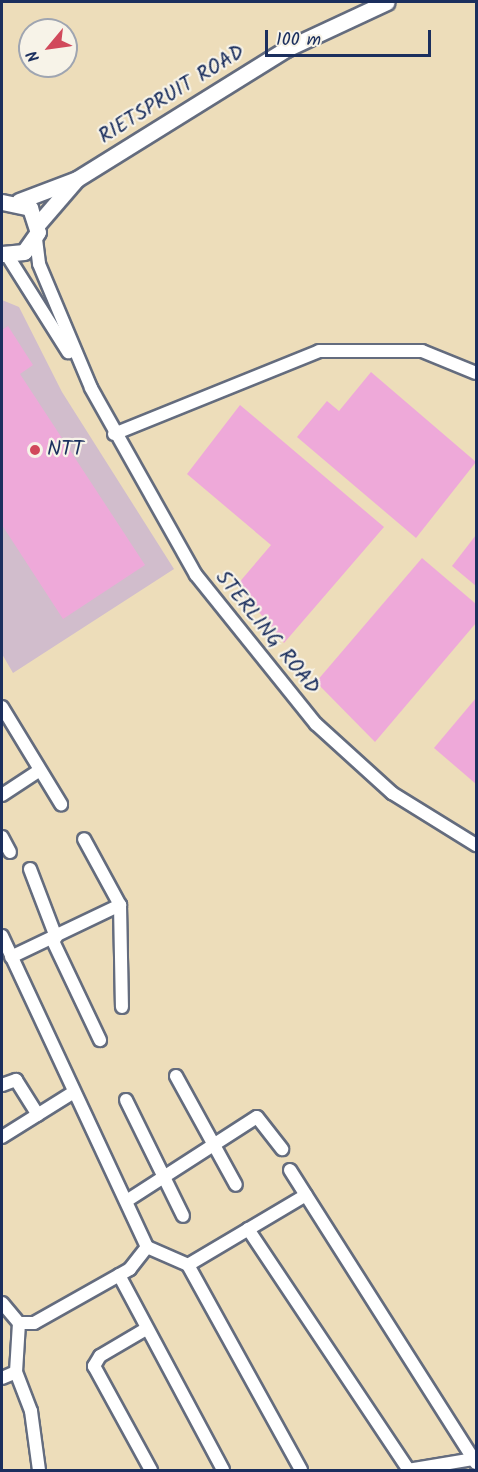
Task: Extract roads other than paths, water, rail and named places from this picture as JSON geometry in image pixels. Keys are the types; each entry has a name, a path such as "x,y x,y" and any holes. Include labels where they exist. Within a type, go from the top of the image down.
{"street":[{"name":"RIETSPRUIT ROAD","path":"8,199 77,179 286,49 387,2"},
{"name":"RIETSPRUIT ROAD","path":"4,255 24,252 37,231 77,179"},
{"path":"8,199 37,231"},
{"name":"STERLING ROAD","path":"37,231 39,264 91,388 114,434 196,575 277,681 392,793 477,846"},
{"name":"STERLING ROAD","path":"4,255 91,388"},
{"path":"114,434 319,351 422,351 477,373"},
{"path":"2,706 61,804"},
{"path":"2,795 40,770"},
{"path":"2,837 10,852"},
{"path":"84,839 120,905 122,1007"},
{"path":"30,869 54,938 100,1040"},
{"path":"11,957 120,905"},
{"path":"2,936 74,1092 128,1200 147,1247 188,1265 301,1470"},
{"path":"176,1076 236,1185"},
{"path":"2,1085 16,1080 38,1115"},
{"path":"2,1137 74,1092"},
{"path":"126,1100 183,1216"},
{"path":"128,1200 213,1144 259,1117 282,1149"},
{"path":"248,1229 409,1470 475,1461 290,1170"},
{"path":"188,1265 306,1195"},
{"path":"19,1323 43,1319 119,1275 139,1262 147,1247"},
{"path":"119,1275 223,1470"},
{"path":"2,1303 19,1323 16,1372 31,1411 39,1470"},
{"path":"146,1329 100,1356 94,1366 151,1470"},
{"path":"2,1378 16,1372"}],"place":[{"name":"NTT","path":"35,450"}]}
